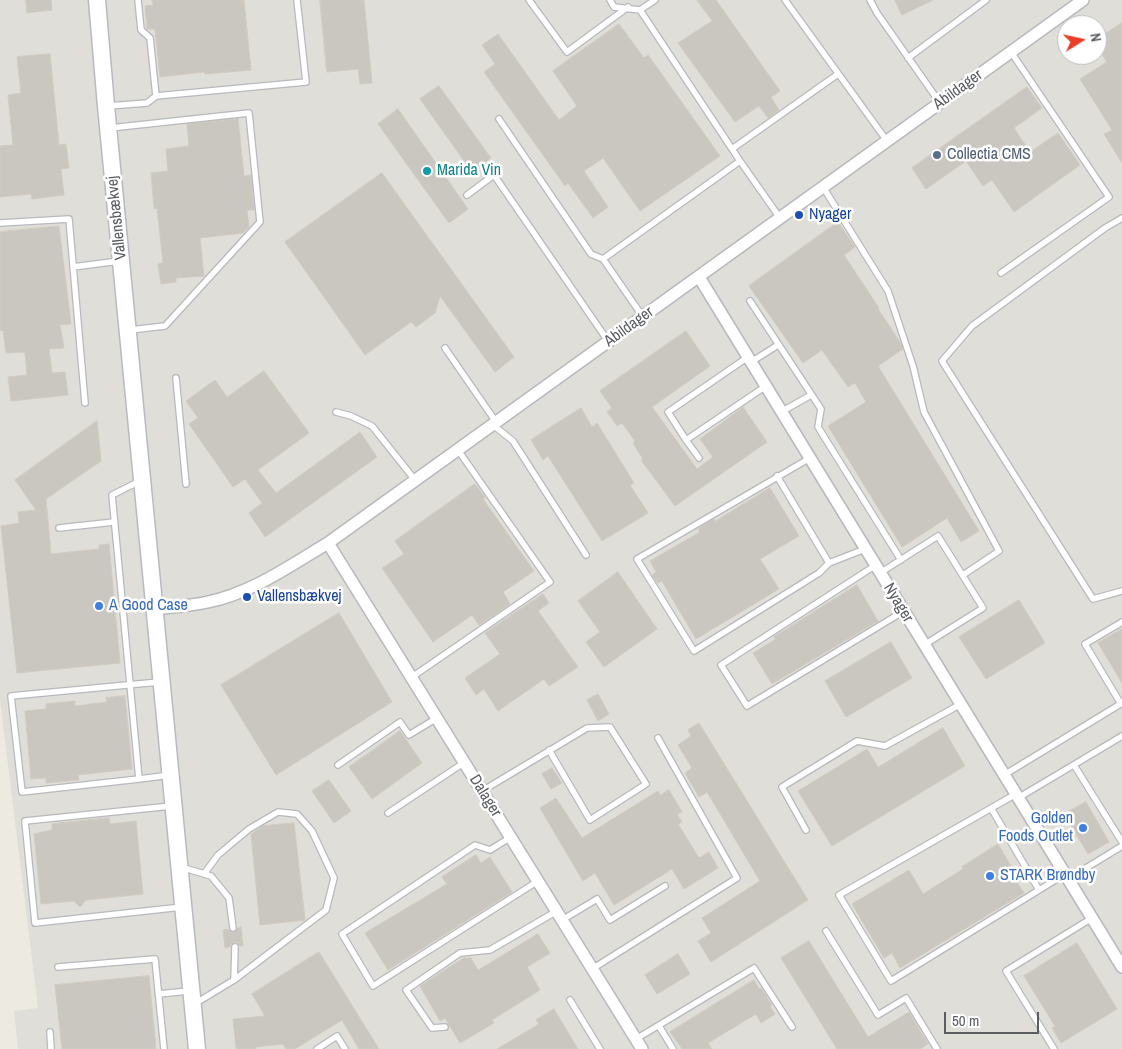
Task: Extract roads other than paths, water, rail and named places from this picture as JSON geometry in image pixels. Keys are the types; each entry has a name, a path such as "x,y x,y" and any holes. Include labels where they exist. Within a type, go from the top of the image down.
{"street":[{"name":"Abildager","path":"154,609 208,602 236,593 262,582 328,543 1083,0"},
{"name":"Vallensbækvej","path":"97,5 197,1049"},
{"name":"Nyager","path":"699,277 1122,968"},
{"name":"Dalager","path":"328,543 465,762 637,1045"}],"lane":[{"path":"138,0 141,30 150,38 156,96"},
{"path":"106,106 147,103 156,96 306,82 297,0"},
{"path":"529,0 567,52 628,7"},
{"path":"610,0 614,7 628,7 640,10 780,218"},
{"path":"640,10 655,0"},
{"path":"785,0 887,141"},
{"path":"870,0 877,13 940,103"},
{"path":"908,58 986,0"},
{"path":"1002,273 1109,197 1011,52"},
{"path":"732,149 838,74"},
{"path":"108,128 250,113 260,222 165,326 128,331"},
{"path":"499,119 590,254 603,259 643,317"},
{"path":"603,259 740,160"},
{"path":"467,195 494,175 609,342"},
{"path":"823,187 888,291 913,366 924,412 999,551 963,575"},
{"path":"1122,218 1105,228 972,326 942,361 1093,599 1122,591"},
{"path":"0,223 69,219 85,403"},
{"path":"73,267 121,260"},
{"path":"750,301 821,409 818,427 901,560"},
{"path":"699,458 668,412 749,360 778,345"},
{"path":"445,348 494,423 513,441 586,555"},
{"path":"176,378 186,484"},
{"path":"686,440 766,386"},
{"path":"782,412 811,395"},
{"path":"336,412 351,416 372,426 415,480"},
{"path":"412,677 550,582 458,450"},
{"path":"810,458 637,559 694,651 819,573 829,563 865,549"},
{"path":"777,476 829,563"},
{"path":"139,779 112,495 142,481"},
{"path":"59,528 114,522"},
{"path":"904,611 748,706 721,665 878,569 901,560 938,536 983,608 924,645"},
{"path":"1004,775 1121,704 1085,644 1122,622"},
{"path":"161,682 12,696 22,792 170,775"},
{"path":"806,830 782,787 857,741 884,746 961,704"},
{"path":"338,765 400,722 409,735 437,718"},
{"path":"482,791 549,750 587,728 610,727 646,784 590,820 549,750"},
{"path":"1122,736 1074,765 991,808 839,895 891,981 1039,890 1122,846"},
{"path":"592,969 737,878 658,738"},
{"path":"388,813 465,762"},
{"path":"1074,765 1122,842"},
{"path":"173,806 25,820 35,923 183,906"},
{"path":"991,808 1039,890"},
{"path":"158,994 192,998 234,980 326,910 334,878 312,831 297,814 278,812 249,829 218,855 204,874"},
{"path":"511,837 490,850 475,845 342,934 373,986 538,881"},
{"path":"179,866 211,876 229,898 233,928"},
{"path":"445,1027 432,1028 406,990 460,953 490,950 597,899 610,920 665,886"},
{"path":"1054,1049 1006,971 1092,918"},
{"path":"826,931 878,1015 906,998 937,1049"},
{"path":"234,980 235,947"},
{"path":"58,967 155,959 164,1049"},
{"path":"637,1045 659,1026 754,968 792,1027"},
{"path":"570,1000 600,1049"},
{"path":"659,1026 672,1049"},
{"path":"50,1032 51,1049"},
{"path":"317,1049 337,1036 345,1049"}],"place":[{"name":"Collectia CMS","path":"937,155"},
{"name":"Marida Vin","path":"427,171"},
{"name":"Nyager","path":"799,215"},
{"name":"Vallensbækvej","path":"247,597"},
{"name":"A Good Case","path":"99,606"},
{"name":"Golden Foods Outlet","path":"1083,828"},
{"name":"STARK Brøndby","path":"990,876"}]}
